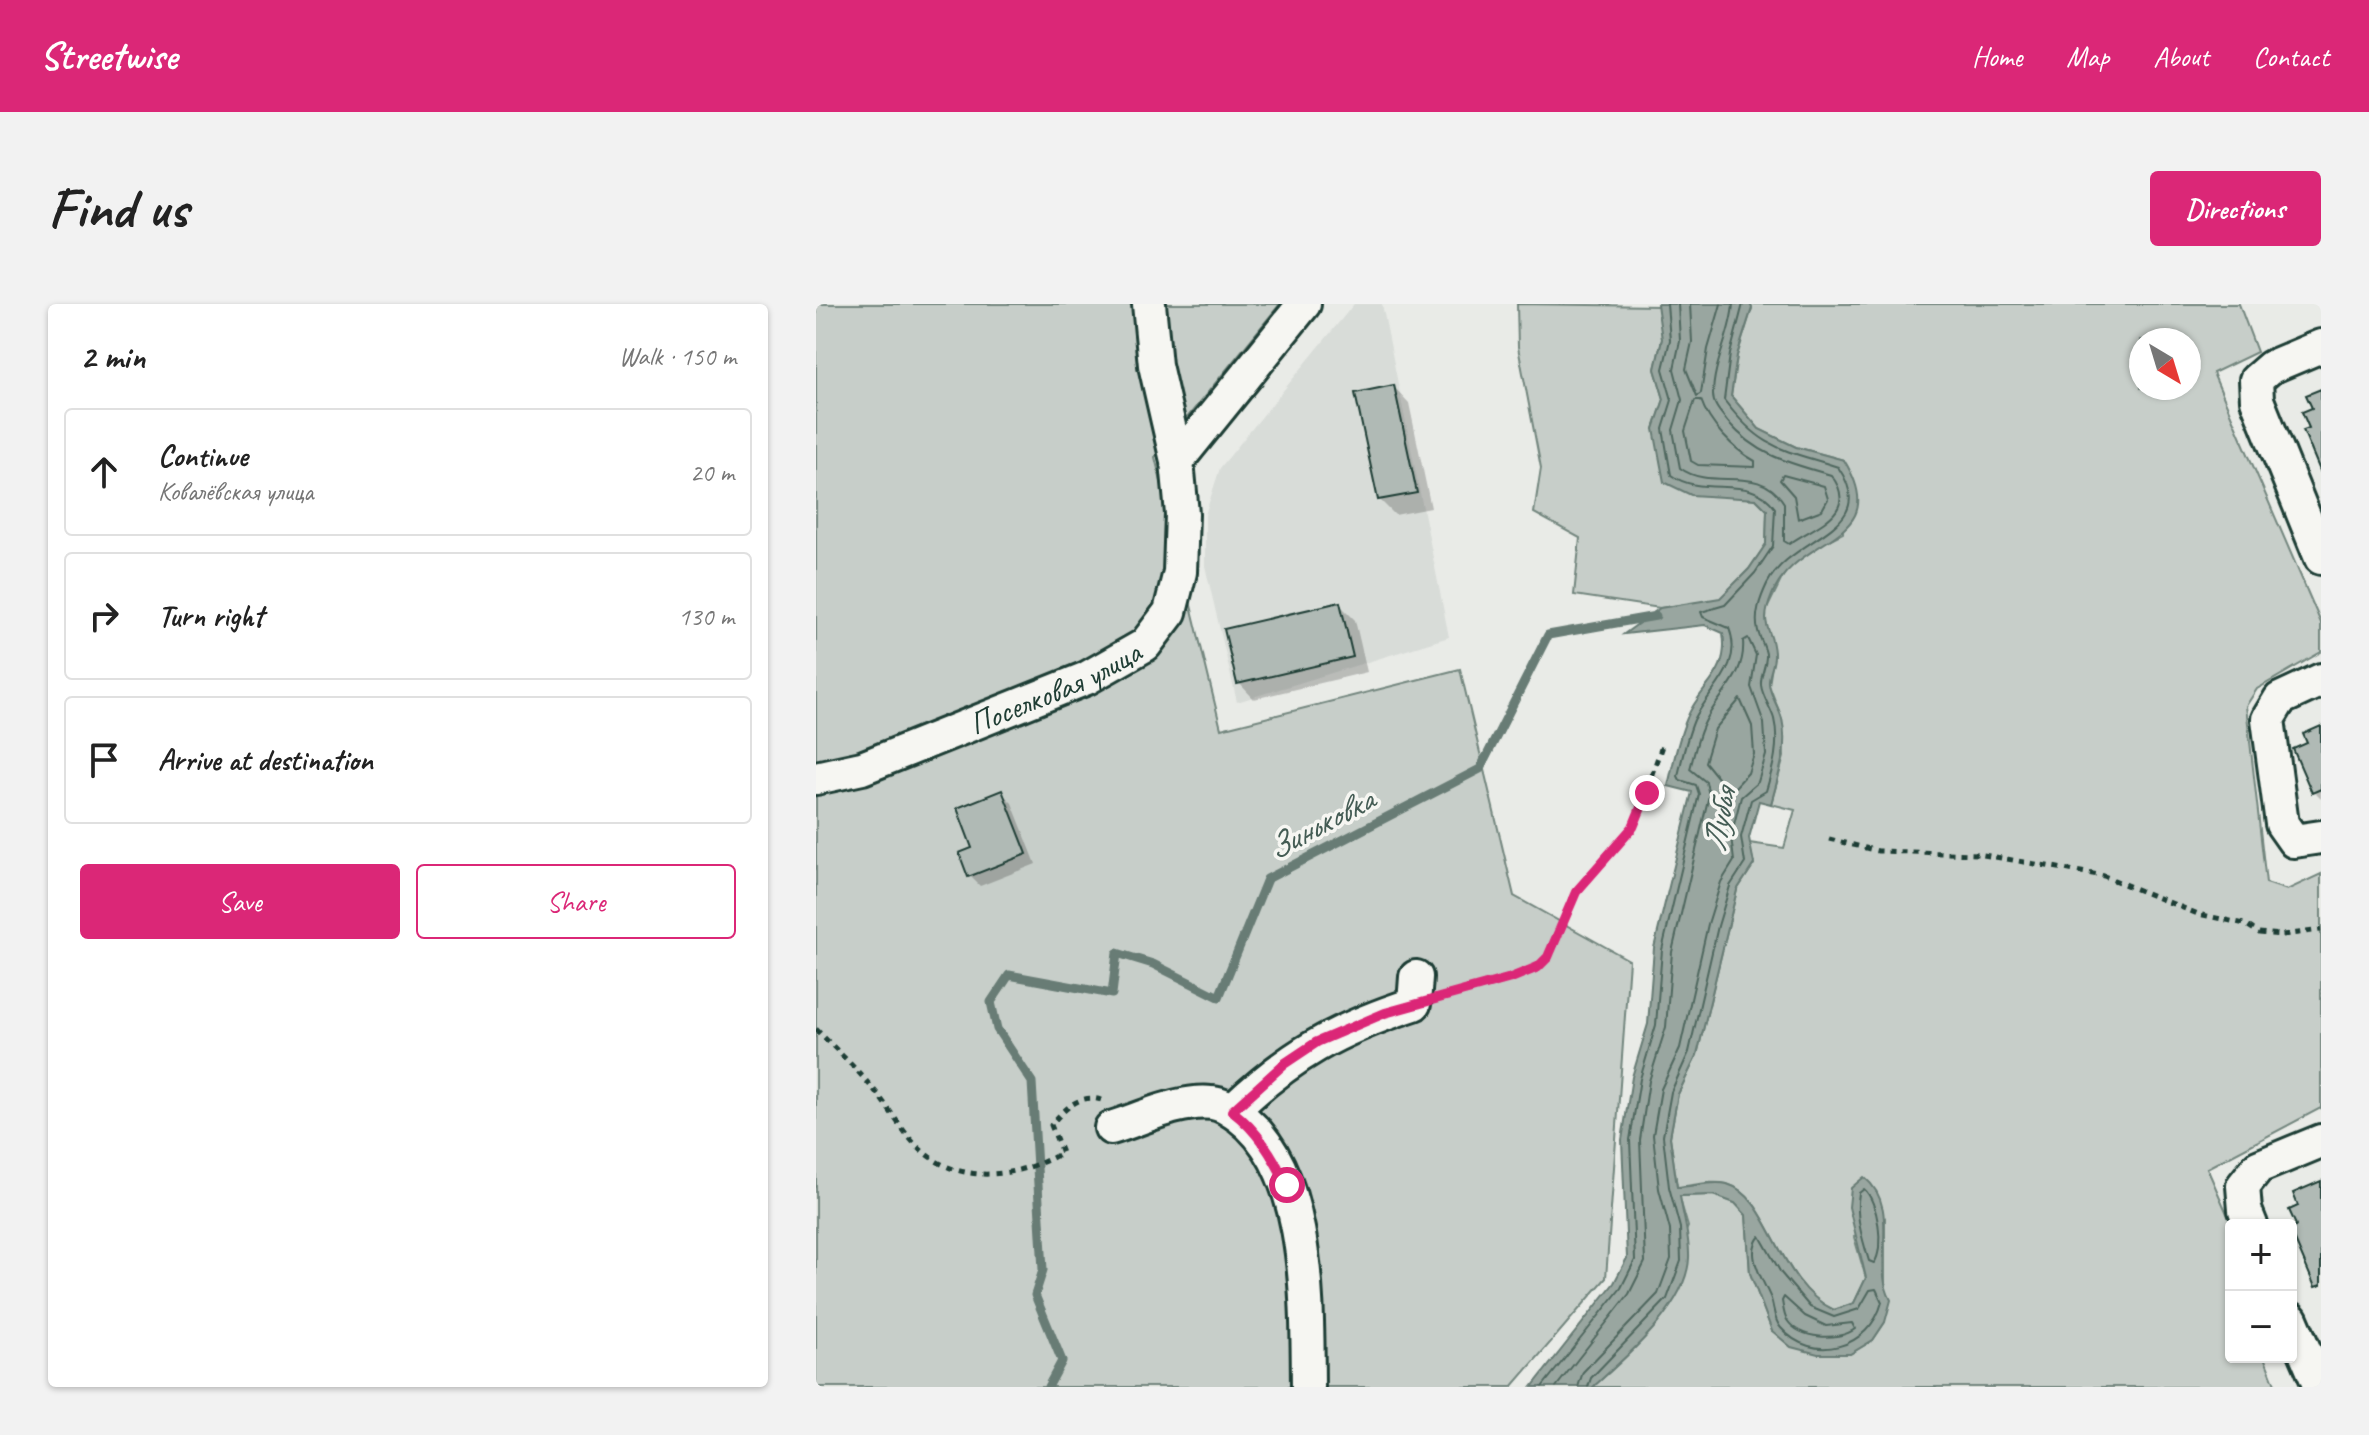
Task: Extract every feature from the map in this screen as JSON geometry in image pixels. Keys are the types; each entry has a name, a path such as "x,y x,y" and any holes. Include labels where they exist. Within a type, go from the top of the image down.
{"street":[{"name":"Поселковая улица","path":"816,778 862,768 1087,678 1145,645 1170,612 1180,572 1182,514 1177,461 1155,365 1149,304"},
{"path":"1177,461 1304,304"},
{"path":"2321,346 2271,367 2256,380 2257,400 2321,558"},
{"path":"2321,680 2280,699 2268,719 2282,824 2294,841 2321,837"},
{"path":"1232,1111 1284,1064 1317,1042 1415,991"},
{"path":"1111,1128 1209,1102 1232,1111 1249,1124 1274,1159 1295,1212 1307,1315 1308,1387"},
{"path":"2249,1219 2243,1186 2258,1167 2321,1141"},
{"path":"2297,1333 2320,1387"}],"path":[{"path":"1415,991 1511,978 1538,967 1548,957 1576,892 1633,827 1663,743"},
{"path":"1829,839 1878,851 1978,854 2104,876 2198,914 2245,924 2259,933 2282,935 2321,930"},
{"path":"816,1029 869,1084 927,1156 961,1172 982,1176 1026,1168 1062,1153"}],"shaded area":[{"path":"816,304 1280,304 1155,457 1221,729 1460,669 1514,896 1629,960 1606,1278 1512,1387 816,1387"},
{"path":"1354,304 1382,304 1449,637 1237,702 1205,566 1205,515 1220,468"},
{"path":"1517,304 1660,306 1662,339 1655,369 1664,399 1654,429 1733,495 1756,499 1767,510 1766,544 1749,569 1720,599 1660,608 1574,595 1580,538 1534,513 1541,468 1518,347"},
{"path":"1750,304 2239,304 2257,352 2213,373 2321,623 2321,652 2257,689 2246,706 2266,883 2287,890 2321,874 2321,1108 2207,1168 2229,1219 2225,1219 2225,1363 2266,1363 2276,1387 1593,1387 1624,1358 1688,1227 1679,1196 1713,1195 1735,1203 1746,1215 1750,1273 1772,1331 1850,1354 1873,1340 1885,1322 1885,1218 1854,1237 1866,1278 1854,1303 1834,1310 1799,1281 1755,1205 1742,1192 1721,1183 1677,1187 1670,1137 1678,1094 1697,1055 1737,890 1754,864 1749,843 1784,848 1795,810 1771,804 1784,757 1782,719 1769,685 1774,653 1765,628 1765,613 1786,570 1811,549 1843,533 1844,460 1796,447 1759,429 1731,396 1737,356 1752,308"}],"water":[{"name":"Лубья","path":"1657,304 1750,304 1752,308 1737,355 1731,396 1759,429 1796,447 1844,460 1857,487 1858,507 1850,523 1784,575 1768,606 1766,621 1774,654 1769,684 1782,719 1783,751 1771,804 1759,801 1749,838 1754,864 1737,890 1697,1055 1678,1094 1670,1137 1677,1187 1721,1183 1742,1192 1755,1205 1799,1281 1834,1310 1854,1303 1866,1278 1849,1207 1851,1188 1864,1177 1882,1205 1883,1270 1891,1300 1885,1322 1873,1340 1850,1354 1818,1354 1791,1347 1772,1331 1750,1273 1746,1215 1735,1203 1713,1195 1680,1196 1689,1258 1686,1276 1678,1294 1653,1329 1593,1387 1532,1387 1614,1283 1627,1258 1622,1140 1632,1077 1648,1024 1654,948 1692,792 1668,786 1687,718 1718,670 1724,647 1723,633 1705,625 1624,634 1660,608 1720,598 1749,569 1766,544 1767,510 1756,499 1691,495 1664,482 1654,429 1664,399 1655,369 1662,339"}],"building":[{"path":"1394,385 1417,493 1378,500 1355,393"},
{"path":"2321,389 2321,473 2303,430 2309,428 2302,412 2312,408 2306,395"},
{"path":"1340,602 1353,657 1237,684 1224,629"},
{"path":"2321,726 2321,789 2312,793 2293,749 2307,743 2303,734"},
{"path":"1002,790 1027,854 968,877 959,853 972,848 957,808"},
{"path":"2321,1181 2321,1285 2315,1287 2297,1245 2297,1219 2293,1219 2289,1210 2298,1206 2293,1193"}],"waterway":[{"name":"Зиньковка","path":"1048,1387 1062,1361 1035,1295 1043,1270 1032,1082 997,1029 991,1002 1009,975 1112,994 1117,953 1153,964 1219,997 1267,879 1480,769 1548,635 1656,616"}],"route":[{"path":"1287,1185 1261,1139 1249,1124 1232,1111 1284,1064 1317,1042 1385,1013 1511,978 1538,967 1548,957 1576,892 1609,859 1633,827 1647,793"}]}
